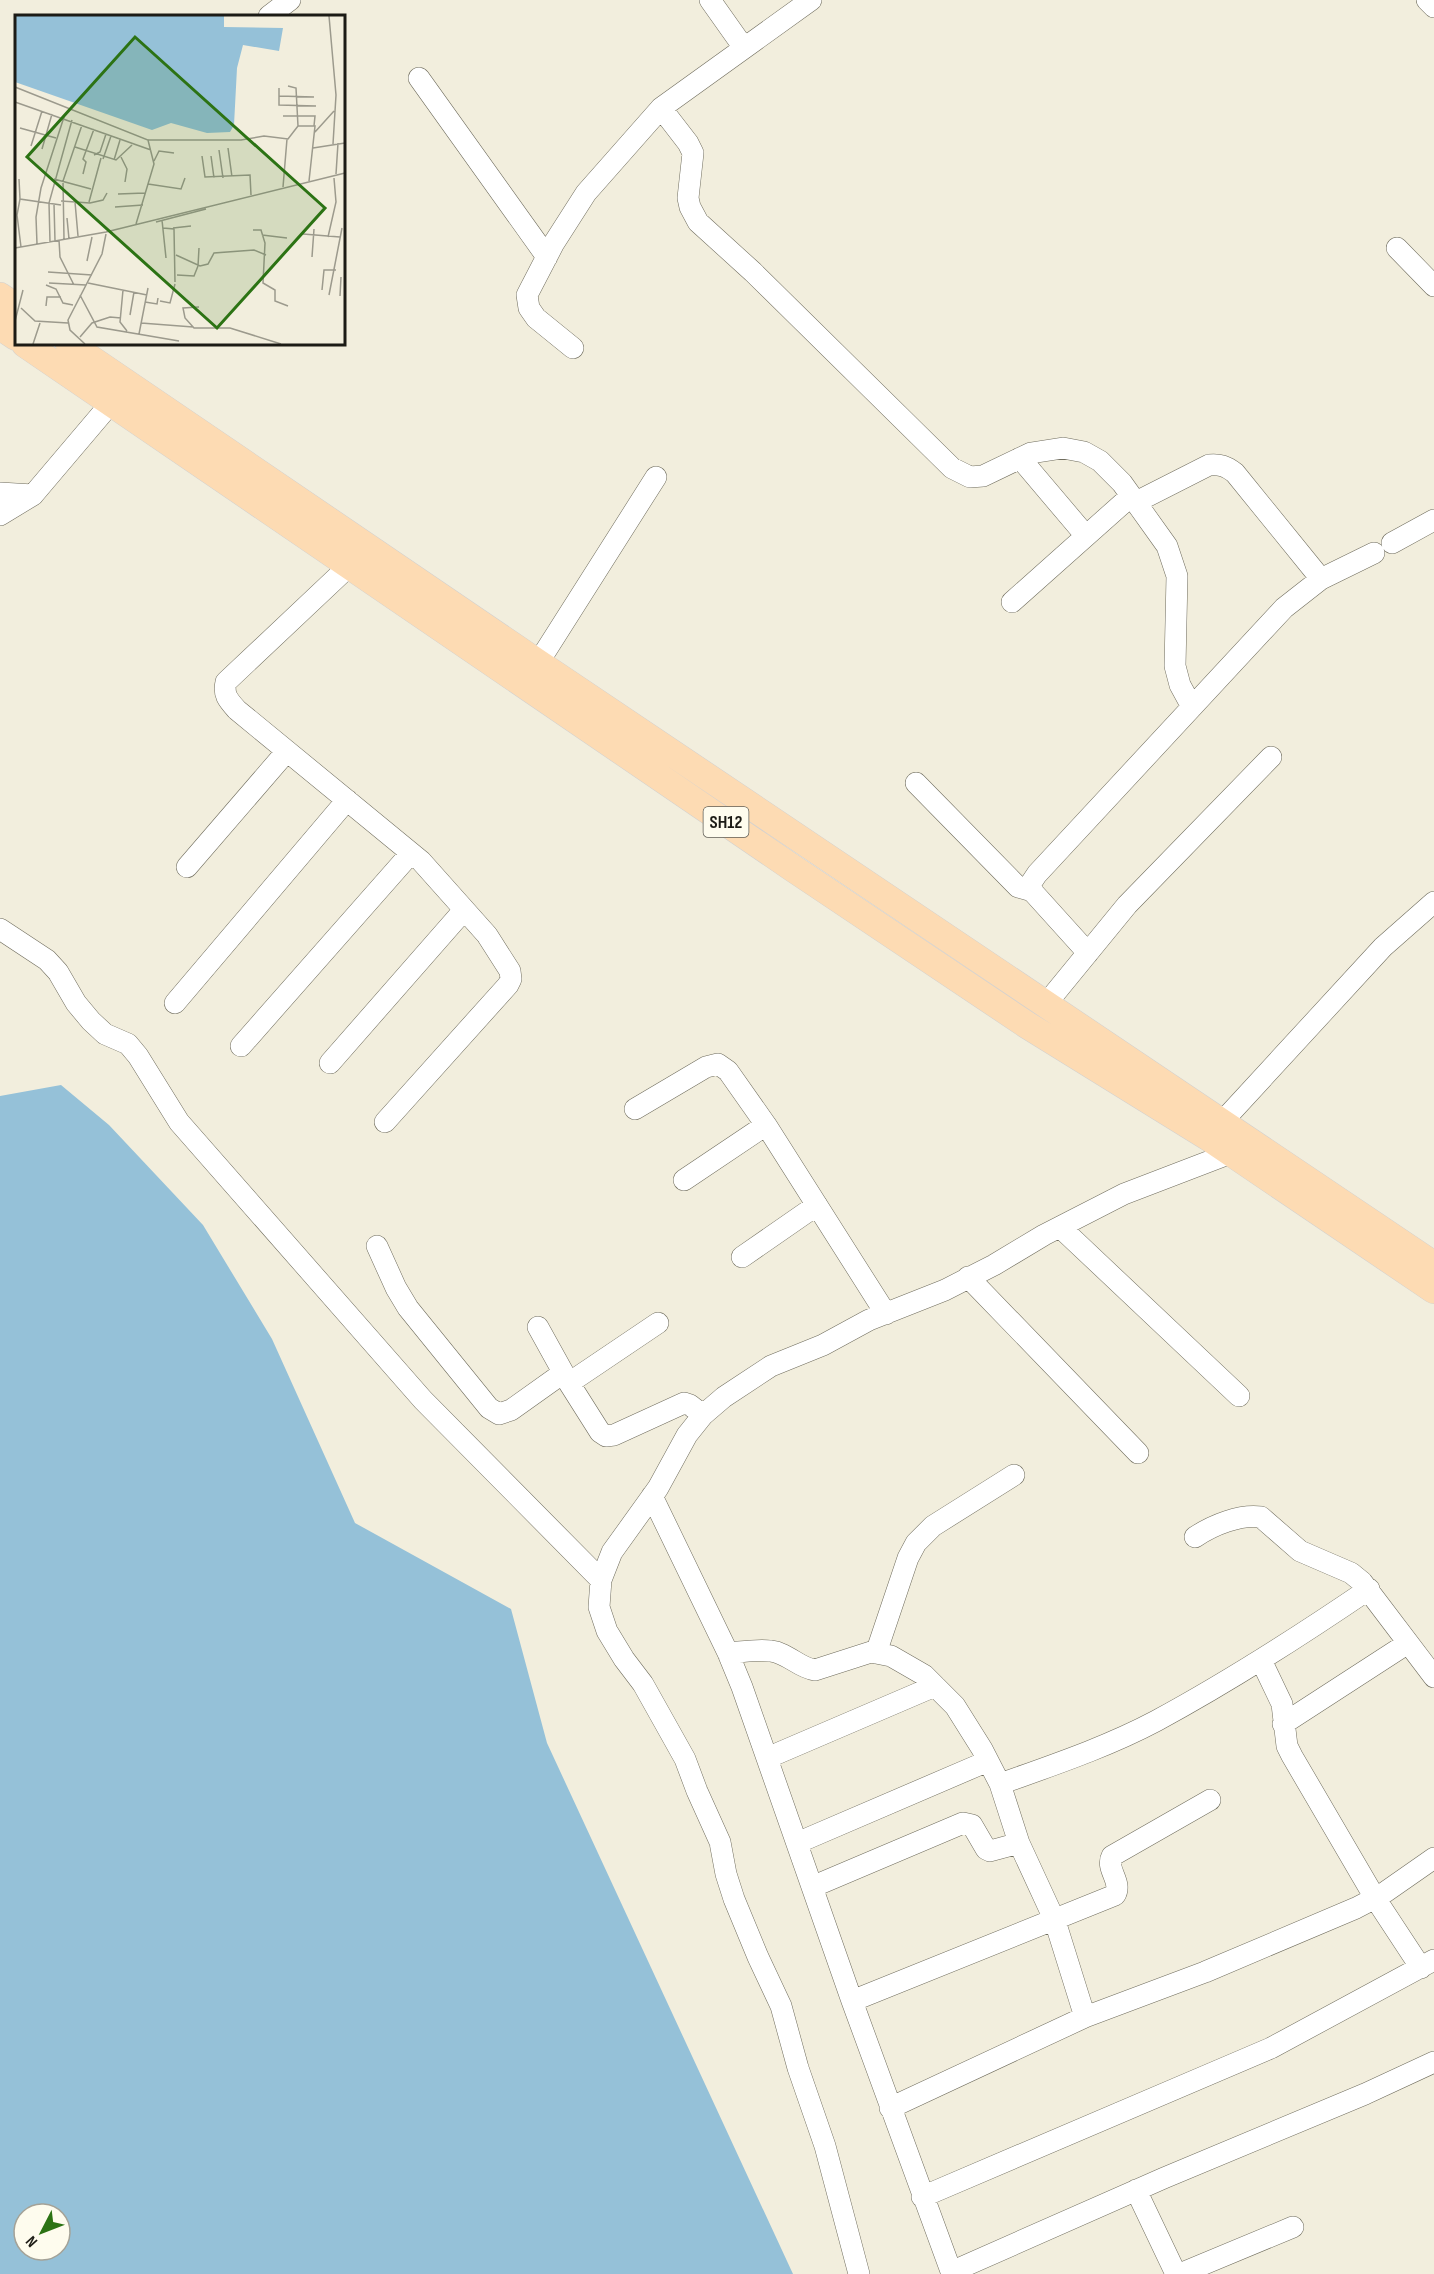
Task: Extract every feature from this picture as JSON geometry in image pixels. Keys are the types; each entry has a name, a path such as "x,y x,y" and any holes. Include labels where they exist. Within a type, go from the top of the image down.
{"main road":[{"path":"0,296 15,306"},
{"path":"0,326 15,337"},
{"name":"SH12","path":"26,345 349,566 531,674 1027,1026 1231,1153 1434,1290"},
{"path":"70,345 531,674 1046,1004 1434,1265"}],"street":[{"path":"270,15 290,0"},
{"path":"710,0 744,48"},
{"path":"573,348 536,318 529,308 527,295 586,193 661,108 811,0"},
{"path":"1427,0 1434,7"},
{"path":"419,78 547,257"},
{"path":"661,108 688,142 693,153 688,198 698,222 761,280 952,468 969,477 983,476 1031,453 1063,448 1084,452 1100,462 1122,483 1167,546 1177,576 1175,666 1180,685 1192,707"},
{"path":"1397,248 1434,286"},
{"path":"0,515 33,495 111,403"},
{"path":"1020,458 1086,536"},
{"path":"1012,602 1086,536 1133,499 1209,465 1219,464 1227,466 1234,473 1321,579"},
{"path":"531,674 656,477"},
{"path":"0,493 33,495"},
{"path":"1032,891 1031,883 1036,874 1284,608 1321,579 1434,520"},
{"path":"349,566 226,682 224,691 232,704 421,861 487,935 510,972 511,979 385,1122"},
{"path":"188,867 287,751"},
{"path":"1046,1004 1127,905 1270,757"},
{"path":"916,783 1018,887 1032,891 1088,953"},
{"path":"175,1003 347,800"},
{"path":"241,1046 411,853"},
{"path":"1222,1122 1383,947 1434,902"},
{"path":"330,1063 464,910"},
{"path":"0,929 47,960 58,972 76,1003 91,1021 105,1034 128,1044 138,1056 179,1122 415,1391 601,1580"},
{"path":"635,1109 706,1067 718,1064 728,1071 766,1125 886,1314"},
{"path":"684,1180 766,1125"},
{"path":"859,2274 825,2146 798,2068 781,2006 734,1899 726,1874 720,1842 685,1759 643,1684 607,1631 599,1607 601,1580 612,1552 652,1496 687,1435 724,1397 771,1366 823,1345 869,1320 945,1290 1124,1194 1231,1153"},
{"path":"742,1257 817,1205"},
{"path":"1059,1227 1239,1396"},
{"path":"377,1246 408,1308 489,1408 499,1414 511,1410 658,1323"},
{"path":"968,1277 1138,1453"},
{"path":"538,1327 566,1378 600,1432 606,1436 614,1435 684,1403 704,1415"},
{"path":"876,1653 908,1558 916,1543 933,1526 1014,1475"},
{"path":"652,1496 728,1653 951,2273 1136,2190 1365,2094 1434,2062"},
{"path":"1196,1537 1210,1527 1244,1517 1261,1517 1300,1551 1351,1573 1369,1589 1434,1677"},
{"path":"1000,1784 1105,1745 1145,1726 1261,1660 1369,1589"},
{"path":"1283,1724 1408,1642"},
{"path":"728,1653 772,1651 786,1656 807,1669 815,1670 860,1654 876,1653 891,1656 924,1675 955,1706 1000,1784 1018,1843 1055,1921 1085,2017"},
{"path":"922,2197 1271,2048 1427,1964 1375,1898 1292,1756 1287,1746 1282,1704 1261,1660"},
{"path":"767,1758 935,1686"},
{"path":"797,1843 988,1761"},
{"path":"852,2001 1115,1896 1118,1886 1110,1863 1112,1856 1210,1800"},
{"path":"812,1887 963,1823 972,1825 986,1849 990,1851 1018,1843"},
{"path":"890,2108 1085,2017 1204,1972 1356,1908 1375,1898 1434,1858"},
{"path":"1136,2190 1176,2274"},
{"path":"1180,2274 1293,2226"}],"water":[{"path":"61,1085 109,1125 203,1225 272,1339 355,1523 511,1609 547,1743 793,2274 0,2274 0,1096"}]}
